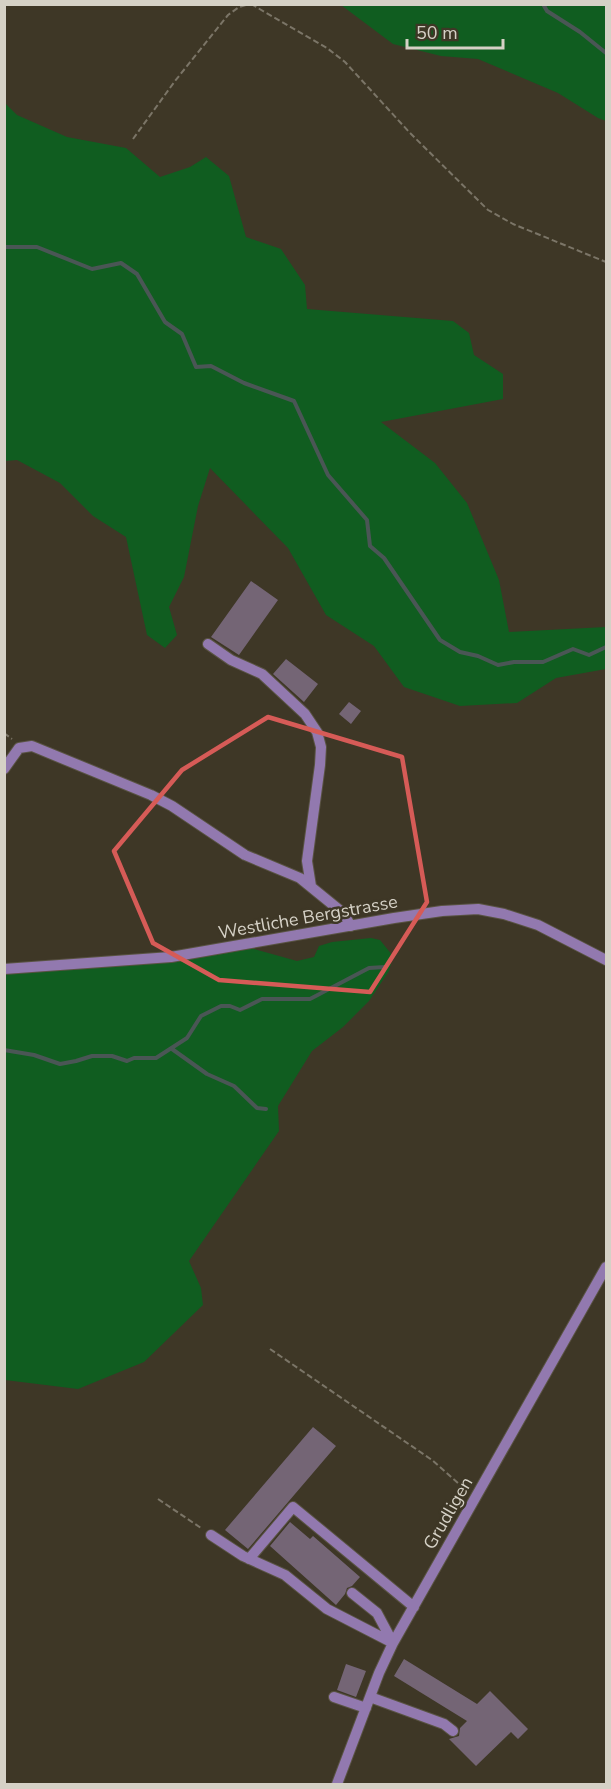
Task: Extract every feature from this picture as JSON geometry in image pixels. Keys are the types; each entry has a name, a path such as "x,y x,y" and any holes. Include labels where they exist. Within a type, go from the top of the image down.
{"street":[{"path":"208,644 231,660 262,674 305,714 317,732 321,747 308,861 311,886"},
{"path":"4,770 19,748 32,746 151,795 172,806 245,855 300,878 343,914 351,926"},
{"name":"Westliche Bergstrasse","path":"4,969 171,957 442,911 478,909 504,914 538,925 606,960"},
{"name":"Grudligen","path":"337,1785 393,1643 606,1267"},
{"path":"249,1559 293,1506 414,1606"},
{"path":"211,1535 249,1559 285,1575 327,1609 393,1643"},
{"path":"352,1593 377,1613 393,1643"},
{"path":"334,1697 366,1708"},
{"path":"370,1697 444,1724 453,1731"}],"path":[{"path":"133,139 228,15 250,4 327,48 345,62 410,133 488,210 513,225 606,262"},
{"path":"270,1349 432,1460 475,1499"},
{"path":"158,1499 211,1535"}],"highlighted area":[{"path":"268,717 402,757 427,902 370,992 219,980 153,943 114,851 182,770"}],"green space":[{"path":"341,5 606,5 606,121 558,93 478,59 441,56 393,44"},
{"path":"5,103 17,115 67,137 126,148 160,177 190,167 206,157 229,176 246,237 281,249 305,285 307,309 453,321 469,333 474,355 503,374 503,399 381,422 435,463 467,503 499,580 509,632 606,627 606,669 556,678 517,703 460,706 404,687 374,646 326,615 288,548 210,468 198,506 184,577 169,607 177,635 165,648 147,635 126,537 93,516 60,483 17,460 5,461"},
{"path":"371,938 380,940 393,956 389,971 369,1001 343,1027 312,1051 278,1106 279,1131 189,1261 201,1288 203,1305 144,1362 78,1389 5,1380 5,973 121,966 247,947 297,961 314,957 319,946 332,942"}],"building":[{"path":"251,581 278,600 239,655 211,637"},
{"path":"286,659 318,684 304,702 273,674"},
{"path":"349,702 361,711 351,724 339,714"},
{"path":"313,1427 336,1446 248,1549 225,1530"},
{"path":"290,1522 310,1539 313,1536 360,1577 347,1588 336,1605 270,1546"},
{"path":"404,1659 477,1704 490,1691 528,1729 518,1739 511,1732 476,1766 449,1739 459,1736 460,1728 467,1721 394,1676"},
{"path":"346,1664 366,1671 356,1697 337,1690"}],"waterway":[{"path":"543,4 547,11 580,32 606,53"},
{"path":"4,247 37,247 92,269 121,263 137,274 165,322 182,334 196,367 211,366 244,383 294,401 328,475 367,520 370,546 384,558 440,640 460,652 478,656 498,665 514,662 543,662 573,649 589,655 606,647"},
{"path":"4,1050 34,1055 60,1064 92,1056 112,1056 127,1061 134,1058 156,1058 187,1038 201,1016 221,1006 230,1006 240,1010 262,999 310,999 369,968 385,967"},
{"path":"172,1049 207,1074 234,1086 257,1108 266,1109"}]}
